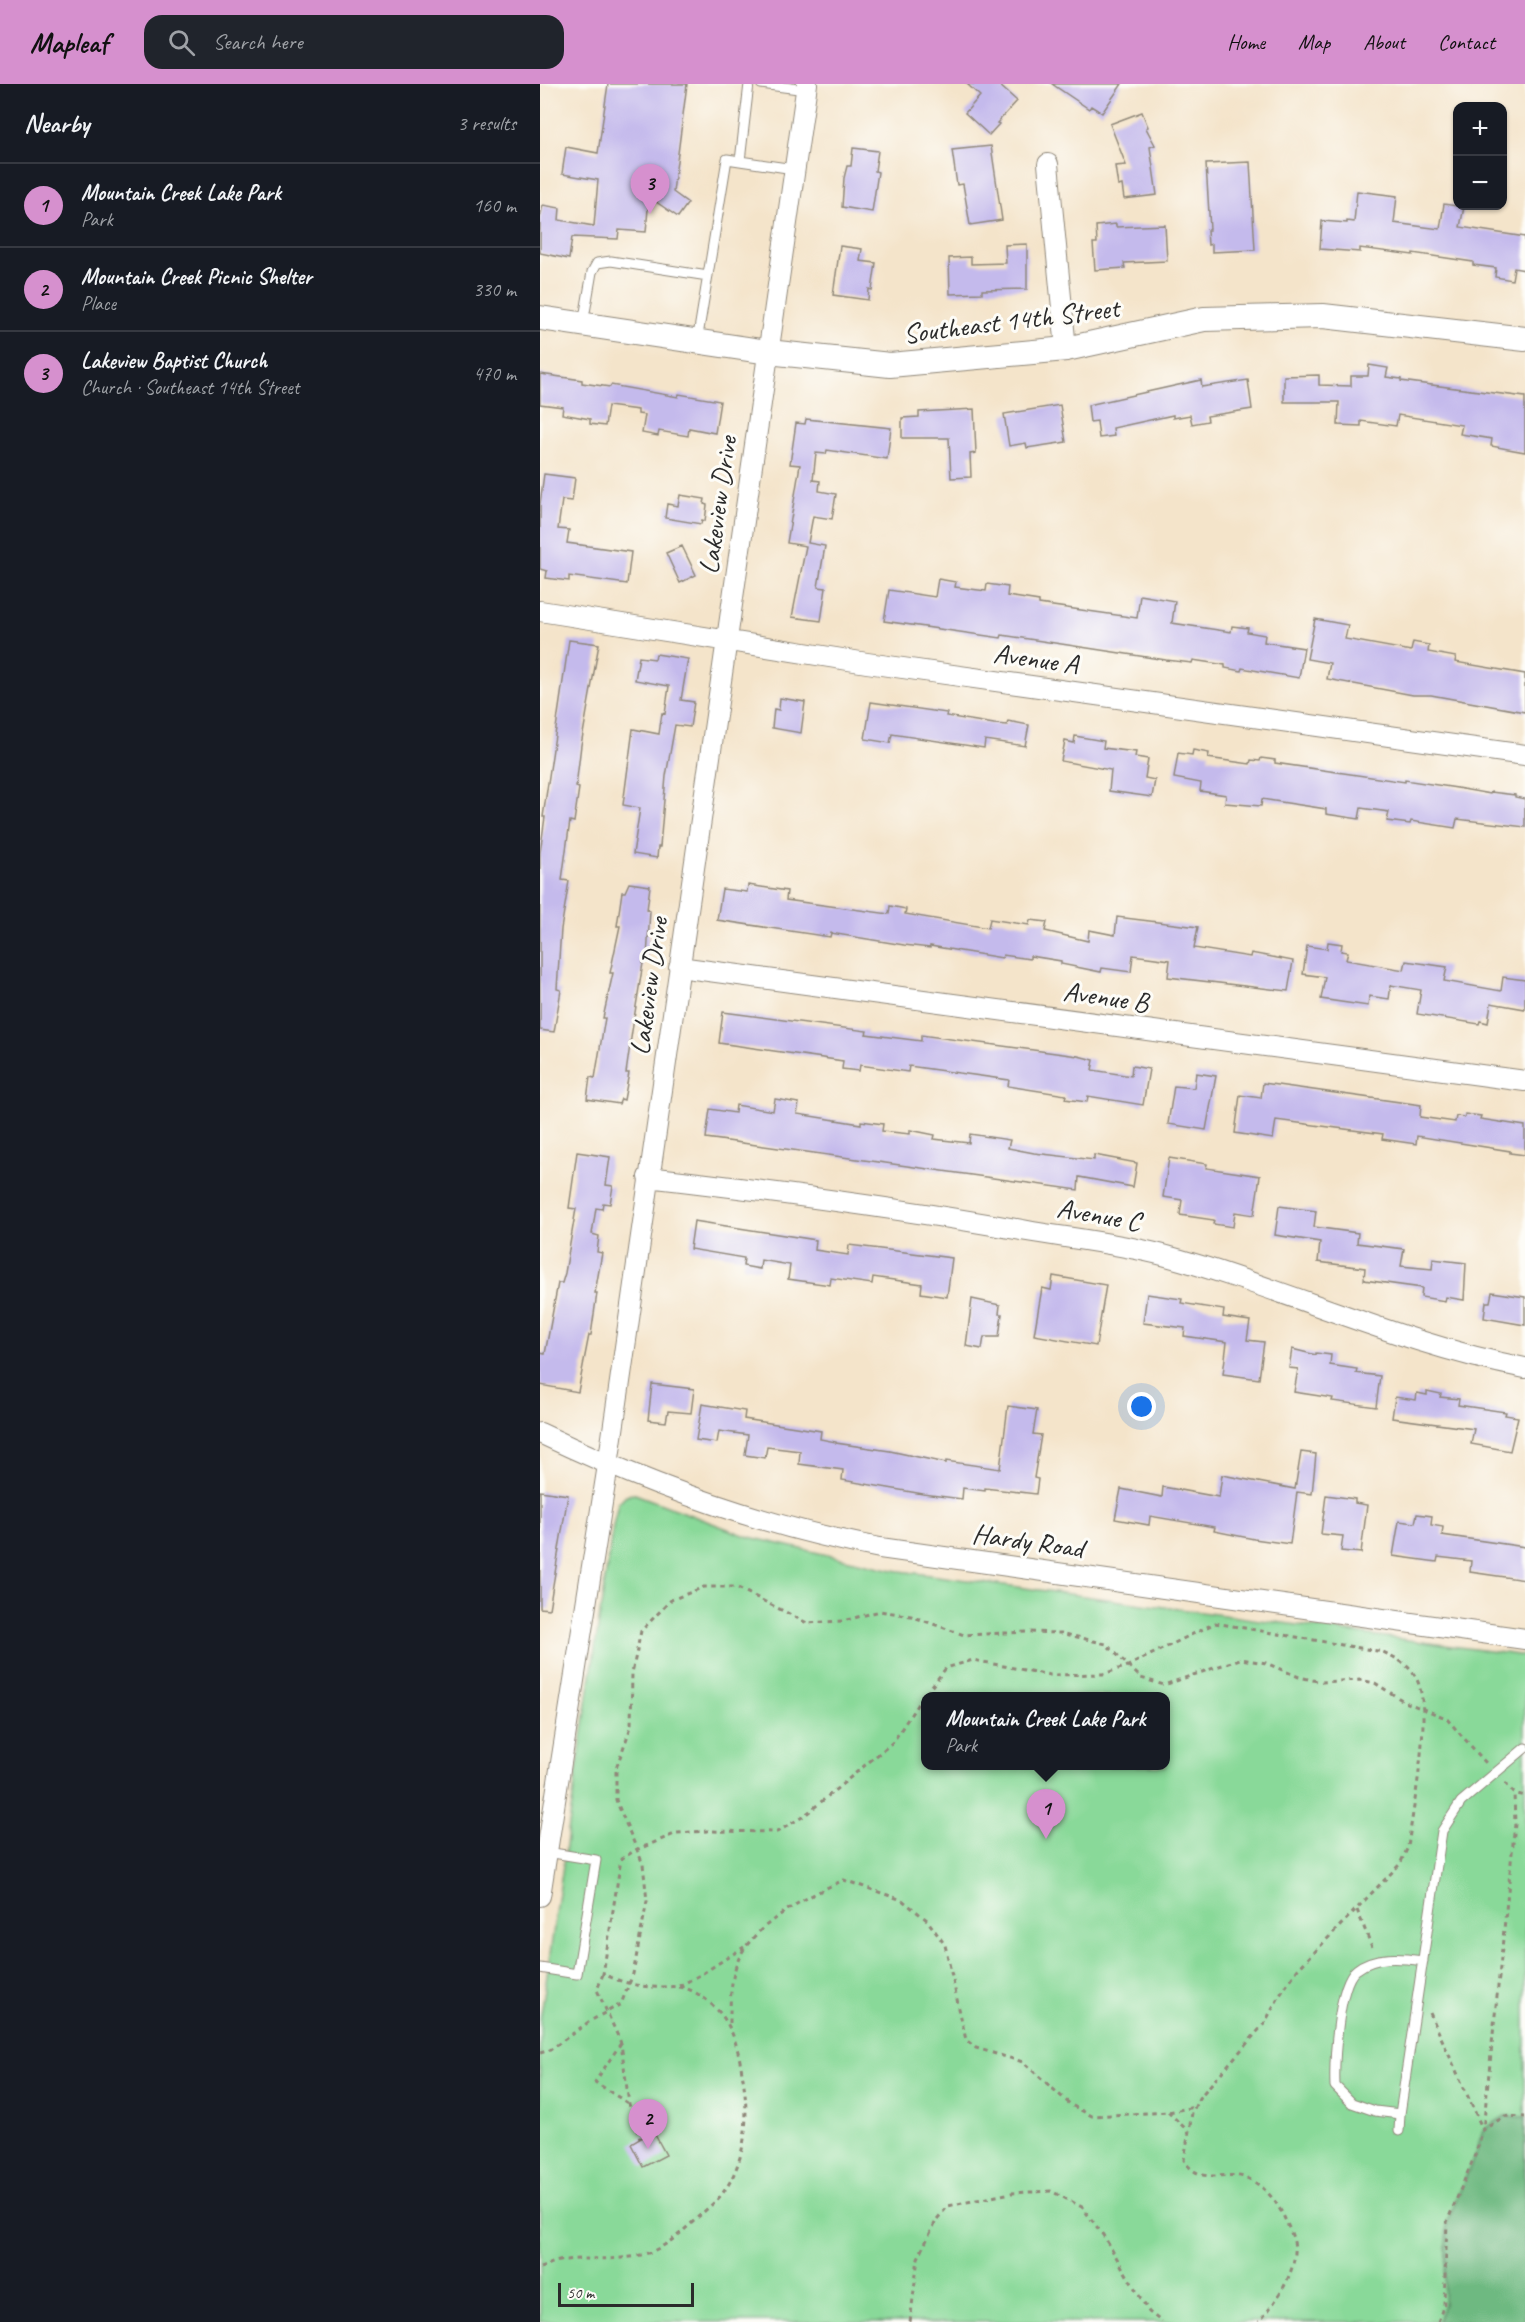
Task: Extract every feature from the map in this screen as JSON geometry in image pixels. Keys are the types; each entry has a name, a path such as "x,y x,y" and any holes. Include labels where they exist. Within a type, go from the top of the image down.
{"street":[{"name":"Lakeview Drive","path":"540,1896 608,1465 806,87"},
{"path":"1048,164 1066,349"},
{"name":"Southeast 14th Street","path":"540,318 768,352 890,365 1066,349 1204,319 1323,316 1525,339"},
{"name":"Avenue A","path":"540,610 727,642 1525,755"},
{"name":"Avenue B","path":"679,967 1525,1081"},
{"name":"Avenue C","path":"648,1177 800,1195 955,1218 1161,1254 1376,1326 1487,1360 1525,1368"},
{"name":"Hardy Road","path":"540,1433 608,1465 709,1504 830,1539 1525,1639"}],"lane":[{"path":"740,161 748,84"},
{"path":"761,84 806,87"},
{"path":"697,342 727,159 795,169"},
{"path":"583,325 592,272 597,263 611,261 708,276"},
{"path":"1399,2131 1442,1831 1461,1802 1525,1748"},
{"path":"540,1968 577,1974 596,1860 547,1852"},
{"path":"1400,2114 1375,2111 1352,2103 1335,2086 1334,2062 1344,1994 1355,1971 1376,1960 1400,1958 1423,1961"}],"path":[{"path":"540,2053 550,2050 590,2021 621,2004 633,1974 647,1901 643,1864 616,1800 616,1768 631,1727 632,1673 641,1631 670,1600 704,1587 736,1587 807,1623 843,1621 880,1611 910,1616 964,1635 1061,1633 1106,1644 1141,1678 1164,1685 1240,1659 1266,1663 1299,1677 1322,1682 1360,1680 1376,1683 1405,1702 1446,1718 1514,1793 1525,1796"},
{"path":"927,1692 946,1668 973,1660 1050,1675 1103,1674 1128,1665 1215,1623 1383,1652 1402,1660 1419,1683 1424,1710 1408,1847 1400,1864 1298,1969 1264,2024 1198,2098 1188,2132 1184,2160 1191,2170 1203,2176 1233,2176 1250,2179 1265,2190 1279,2207 1290,2232 1295,2251 1288,2279 1274,2304 1259,2322"},
{"path":"640,2139 629,2104 621,2043 597,1990 603,1974 621,1859 636,1850 677,1833 777,1832 804,1816 893,1742 921,1700"},
{"path":"1437,2322 1444,2304 1448,2222 1483,2130 1515,1824 1514,1793"},
{"path":"603,1974 629,1983 651,1987 679,1986 747,1944 771,1922 798,1903 844,1880 902,1900 927,1920 945,1945 966,2040 976,2048 1023,2062 1071,2105 1092,2116 1168,2112 1195,2107"},
{"path":"1357,1910 1376,1960"},
{"path":"540,2268 564,2260 619,2259 647,2253 675,2239 721,2196 737,2172 745,2134 746,2102 741,2064 730,2025 730,2007 737,1963 747,1944"},
{"path":"679,1986 711,2004 730,2025"},
{"path":"1419,1989 1483,2130"},
{"path":"621,2043 595,2082 629,2104"},
{"path":"1168,2112 1188,2132"},
{"path":"1483,2130 1505,2116 1525,2117"},
{"path":"909,2322 918,2258 937,2219 948,2206 1011,2193 1051,2191 1082,2207 1103,2235 1149,2312 1162,2322"}],"green space":[{"path":"635,1494 749,1537 893,1570 1525,1656 1525,2322 540,2322 540,2022 618,1503 626,1495"},
{"path":"1505,2116 1525,2117 1525,2322 1438,2322 1444,2304 1447,2222 1483,2130"}],"building":[{"path":"608,84 687,84 673,192 688,203 678,217 649,197 646,232 619,230 618,239 572,237 569,259 540,253 540,218 543,205 560,208 559,220 594,226 598,180 562,174 566,147 598,153"},
{"path":"967,84 998,84 1017,101 989,135 965,113 980,96"},
{"path":"1052,84 1122,84 1102,113 1091,106 1089,109"},
{"path":"1142,112 1148,127 1146,128 1155,145 1150,147 1157,195 1124,199 1122,185 1118,186 1115,166 1126,165 1110,124"},
{"path":"991,146 1002,220 970,225 963,184 957,185 952,150"},
{"path":"853,148 878,151 875,171 878,172 872,212 842,207 844,178 847,166 851,166"},
{"path":"1250,162 1255,250 1212,252 1212,244 1208,245 1207,230 1210,230 1206,164"},
{"path":"1357,191 1397,196 1394,223 1440,229 1444,204 1453,205 1453,210 1463,210 1460,227 1525,237 1525,270 1514,268 1512,280 1495,277 1496,268 1473,265 1473,262 1360,248 1360,252 1320,249 1322,221 1354,222"},
{"path":"1116,224 1116,227 1165,225 1167,261 1124,263 1125,268 1095,270 1093,243 1097,243 1096,226"},
{"path":"1027,244 1027,289 982,290 982,293 950,294 949,258 971,257 971,264 1006,263 1005,245"},
{"path":"840,246 862,249 860,261 876,263 868,300 833,295"},
{"path":"1369,365 1388,368 1386,377 1401,379 1401,381 1525,397 1525,452 1491,446 1492,439 1460,434 1462,425 1398,415 1396,426 1361,421 1361,426 1338,425 1339,402 1284,402 1284,376 1319,375 1319,385 1351,386 1351,376 1368,376"},
{"path":"540,374 582,380 582,383 720,401 715,433 689,428 688,436 659,431 658,436 642,433 645,415 638,414 638,410 608,406 605,426 590,424 590,419 562,414 563,407 540,404"},
{"path":"1201,380 1202,387 1248,380 1252,409 1207,416 1208,421 1192,424 1190,415 1173,418 1173,415 1113,428 1114,436 1099,438 1097,421 1090,422 1088,405"},
{"path":"1060,405 1066,442 1027,448 1026,443 1009,446 1004,414"},
{"path":"974,409 976,453 970,454 971,477 951,478 949,438 902,438 902,418 919,417 919,412"},
{"path":"806,419 891,428 887,459 827,450 826,454 816,453 813,480 820,481 819,491 836,494 832,519 813,516 808,543 825,546 818,587 826,588 821,621 792,617 806,546 787,543 800,465 790,464 796,423 805,424"},
{"path":"544,474 575,478 572,501 562,500 558,529 569,530 567,543 631,552 627,584 569,576 569,581 546,578 547,571 540,569 540,504"},
{"path":"680,495 705,499 704,504 707,505 705,521 702,520 701,524 665,518 667,504 678,506"},
{"path":"682,546 696,575 680,583 666,553"},
{"path":"938,579 956,582 955,587 986,591 987,584 1008,587 1007,596 1039,601 1039,604 1137,618 1140,595 1175,601 1172,623 1231,632 1232,626 1248,628 1247,632 1265,635 1264,642 1304,648 1299,678 1242,668 1241,671 1225,668 1225,665 1193,660 1192,663 1166,660 1002,635 1001,638 884,621 889,590 935,597"},
{"path":"1315,619 1348,625 1345,639 1411,651 1413,642 1429,645 1428,652 1456,657 1455,662 1525,674 1525,712 1327,679 1330,663 1307,659"},
{"path":"569,640 599,644 581,745 576,787 579,788 574,822 570,821 562,880 569,881 561,929 557,989 561,990 554,1032 540,1030 540,853 545,817 543,817"},
{"path":"656,654 688,659 681,700 694,702 690,727 675,725 666,776 657,858 633,854 640,808 623,805 633,729 659,734 662,713 665,714 669,686 635,680 639,657 655,659"},
{"path":"780,698 805,702 801,733 772,728 774,709 779,710"},
{"path":"871,702 947,713 946,716 994,724 1007,725 1008,721 1029,725 1025,746 985,740 984,748 892,734 890,743 865,739"},
{"path":"1075,736 1104,741 1103,748 1136,752 1135,757 1148,759 1145,778 1155,780 1152,797 1109,791 1111,770 1061,761 1065,741 1074,743"},
{"path":"1193,750 1209,753 1208,758 1250,764 1251,760 1260,761 1261,758 1275,760 1275,763 1405,782 1405,780 1490,794 1491,792 1515,795 1515,797 1525,799 1525,827 1457,819 1455,828 1411,821 1410,824 1387,821 1389,812 1361,808 1359,819 1326,814 1326,809 1262,799 1261,806 1225,803 1226,795 1200,791 1201,783 1174,778 1178,753 1192,755"},
{"path":"629,883 650,886 647,910 650,911 647,957 644,957 626,1073 629,1073 624,1100 621,1099 619,1104 587,1099 590,1077 595,1078 605,1018 603,1018 613,973 610,973 620,926 617,926 622,892 625,892"},
{"path":"748,885 787,891 786,900 889,914 890,906 906,909 905,914 988,928 990,919 1029,925 1030,920 1047,922 1045,931 1088,941 1089,930 1115,935 1117,917 1198,927 1194,948 1250,957 1251,953 1293,961 1288,991 1168,977 1170,960 1133,955 1131,972 1102,968 1101,972 1061,964 1061,961 1030,956 1030,959 1003,955 1002,958 930,946 930,948 904,945 831,933 830,937 717,920 722,889 747,892"},
{"path":"1328,942 1342,944 1341,951 1348,952 1346,960 1404,970 1406,961 1447,967 1444,981 1501,991 1503,977 1525,980 1525,1009 1491,1003 1488,1023 1480,1021 1479,1024 1417,1014 1421,990 1391,985 1389,999 1369,996 1368,1006 1321,999 1325,977 1303,974 1307,946 1327,949"},
{"path":"723,1012 867,1031 866,1034 921,1041 921,1035 1078,1056 1094,1060 1092,1070 1131,1076 1132,1066 1149,1069 1143,1105 1088,1096 1087,1102 1065,1099 1066,1095 1008,1086 1009,1080 909,1066 908,1072 860,1065 859,1071 842,1069 843,1061 719,1043"},
{"path":"1196,1073 1216,1076 1206,1130 1168,1124 1174,1086 1194,1088"},
{"path":"1263,1083 1421,1105 1420,1117 1455,1122 1456,1116 1465,1117 1465,1114 1481,1116 1480,1119 1525,1126 1525,1155 1417,1136 1416,1144 1382,1139 1383,1134 1276,1120 1273,1139 1235,1133 1240,1095 1261,1098"},
{"path":"775,1099 799,1103 797,1114 861,1124 861,1121 883,1124 882,1131 910,1134 910,1130 935,1135 934,1139 969,1143 970,1134 1010,1140 1008,1148 1034,1153 1094,1160 1094,1155 1137,1163 1133,1187 1079,1177 1078,1190 706,1138 710,1109 735,1113 736,1105 773,1111"},
{"path":"577,1152 610,1157 606,1185 613,1186 610,1204 603,1203 602,1209 596,1208 592,1234 599,1236 597,1252 602,1253 591,1335 589,1335 578,1392 540,1385 540,1353 545,1354 558,1283 562,1283 565,1273 576,1209 569,1208"},
{"path":"1169,1158 1207,1164 1206,1168 1260,1176 1254,1215 1235,1212 1233,1227 1213,1224 1214,1220 1180,1215 1182,1200 1163,1197"},
{"path":"1279,1206 1316,1211 1314,1227 1358,1233 1357,1243 1404,1249 1401,1266 1432,1269 1433,1259 1466,1263 1464,1300 1446,1297 1445,1301 1421,1297 1422,1288 1364,1280 1365,1268 1318,1262 1320,1242 1275,1235"},
{"path":"694,1221 816,1240 815,1250 848,1255 849,1245 952,1258 947,1297 921,1293 922,1284 873,1277 872,1284 831,1278 830,1285 788,1279 790,1265 761,1260 760,1269 743,1266 744,1258 690,1249"},
{"path":"1053,1276 1106,1285 1096,1346 1034,1335 1042,1288 1051,1290"},
{"path":"1492,1292 1525,1297 1525,1325 1484,1318 1486,1302 1490,1302"},
{"path":"1147,1294 1182,1299 1181,1303 1224,1310 1223,1317 1250,1321 1247,1340 1264,1342 1259,1379 1223,1374 1227,1342 1184,1336 1185,1328 1143,1323"},
{"path":"972,1299 1000,1305 999,1314 1002,1314 999,1337 984,1337 982,1349 966,1346"},
{"path":"1292,1349 1316,1355 1316,1353 1331,1355 1330,1365 1357,1369 1356,1373 1380,1376 1376,1407 1332,1401 1333,1398 1294,1392 1298,1369 1289,1368"},
{"path":"652,1384 694,1389 691,1413 668,1411 666,1422 648,1420"},
{"path":"1427,1391 1441,1394 1440,1397 1459,1399 1458,1405 1506,1412 1505,1415 1518,1417 1510,1451 1471,1444 1474,1429 1392,1418 1395,1397 1416,1400 1417,1393 1427,1395"},
{"path":"702,1404 745,1411 744,1419 821,1431 820,1439 836,1443 946,1463 946,1461 1000,1469 1008,1406 1037,1410 1033,1434 1041,1435 1034,1478 1038,1479 1036,1494 985,1488 985,1491 963,1488 962,1499 923,1494 842,1480 843,1470 799,1464 800,1451 767,1447 765,1458 745,1455 748,1435 719,1431 717,1443 696,1440"},
{"path":"1301,1452 1316,1454 1312,1494 1297,1492 1290,1544 1214,1531 1215,1527 1150,1516 1149,1525 1115,1519 1121,1489 1162,1497 1163,1487 1219,1497 1222,1475 1295,1489"},
{"path":"540,1491 568,1495 549,1609 540,1608"},
{"path":"1326,1495 1355,1499 1355,1503 1367,1505 1361,1553 1341,1551 1343,1536 1321,1534"},
{"path":"1417,1514 1432,1516 1431,1525 1443,1527 1442,1535 1525,1547 1525,1580 1470,1572 1471,1561 1438,1557 1437,1562 1393,1556 1399,1521 1415,1523"},
{"path":"653,2131 666,2155 643,2167 631,2144"}],"place":[{"name":"Lakeview Baptist Church","path":"650,214"},
{"name":"Mountain Creek Lake Park","path":"1046,1839"},
{"name":"Mountain Creek Picnic Shelter","path":"648,2149"}]}
